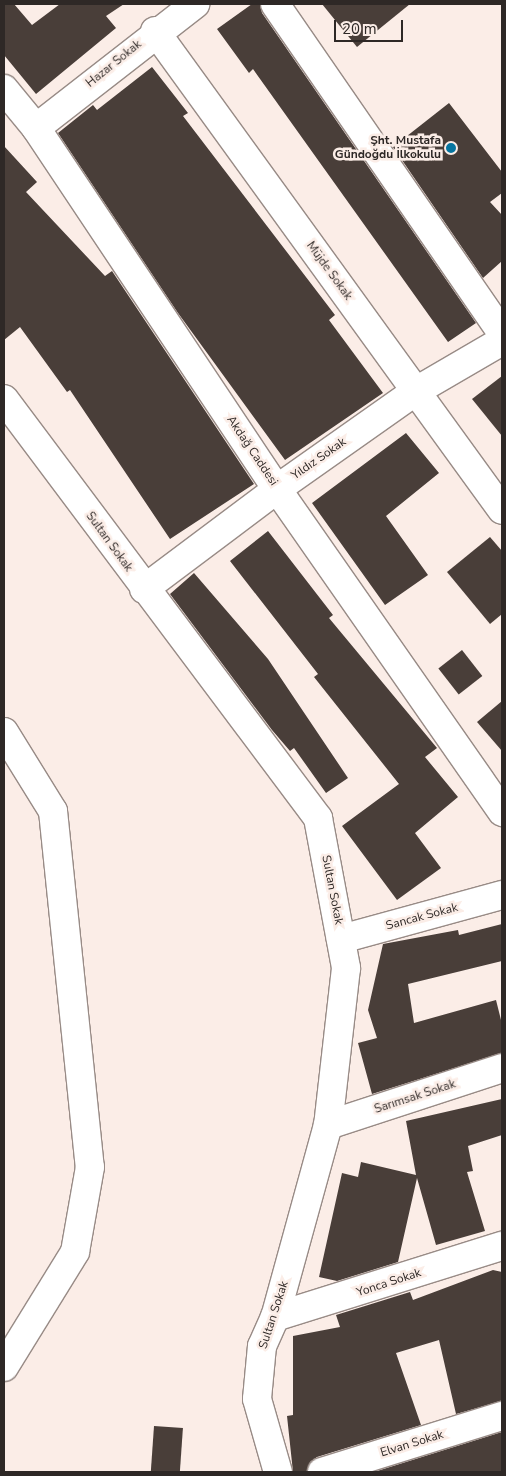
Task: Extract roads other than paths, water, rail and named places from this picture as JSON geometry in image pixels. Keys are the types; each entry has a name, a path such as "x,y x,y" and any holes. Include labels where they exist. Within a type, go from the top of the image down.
{"street":[{"name":"Hazar Sokak","path":"36,128 156,31 195,4"},
{"path":"275,4 502,333"},
{"name":"Müjde Sokak","path":"156,31 502,510"},
{"name":"Akdağ Caddesi","path":"4,89 36,128 277,489 502,812"},
{"name":"Yıldız Sokak","path":"144,589 277,489 416,391 502,341"},
{"name":"Sultan Sokak","path":"4,399 144,589 318,818 346,968 328,1125 276,1317 262,1346 257,1399 278,1472"},
{"path":"4,732 53,811 90,1167 76,1252 4,1367"},
{"name":"Sancak Sokak","path":"341,939 502,895"},
{"name":"Sarımsak Sokak","path":"328,1125 502,1068"},
{"name":"Yonca Sokak","path":"276,1317 502,1246"},
{"name":"Elvan Sokak","path":"322,1472 502,1416"}],"place":[{"name":"Şht. Mustafa Gündoğdu İlkokulu","path":"451,148"}]}
